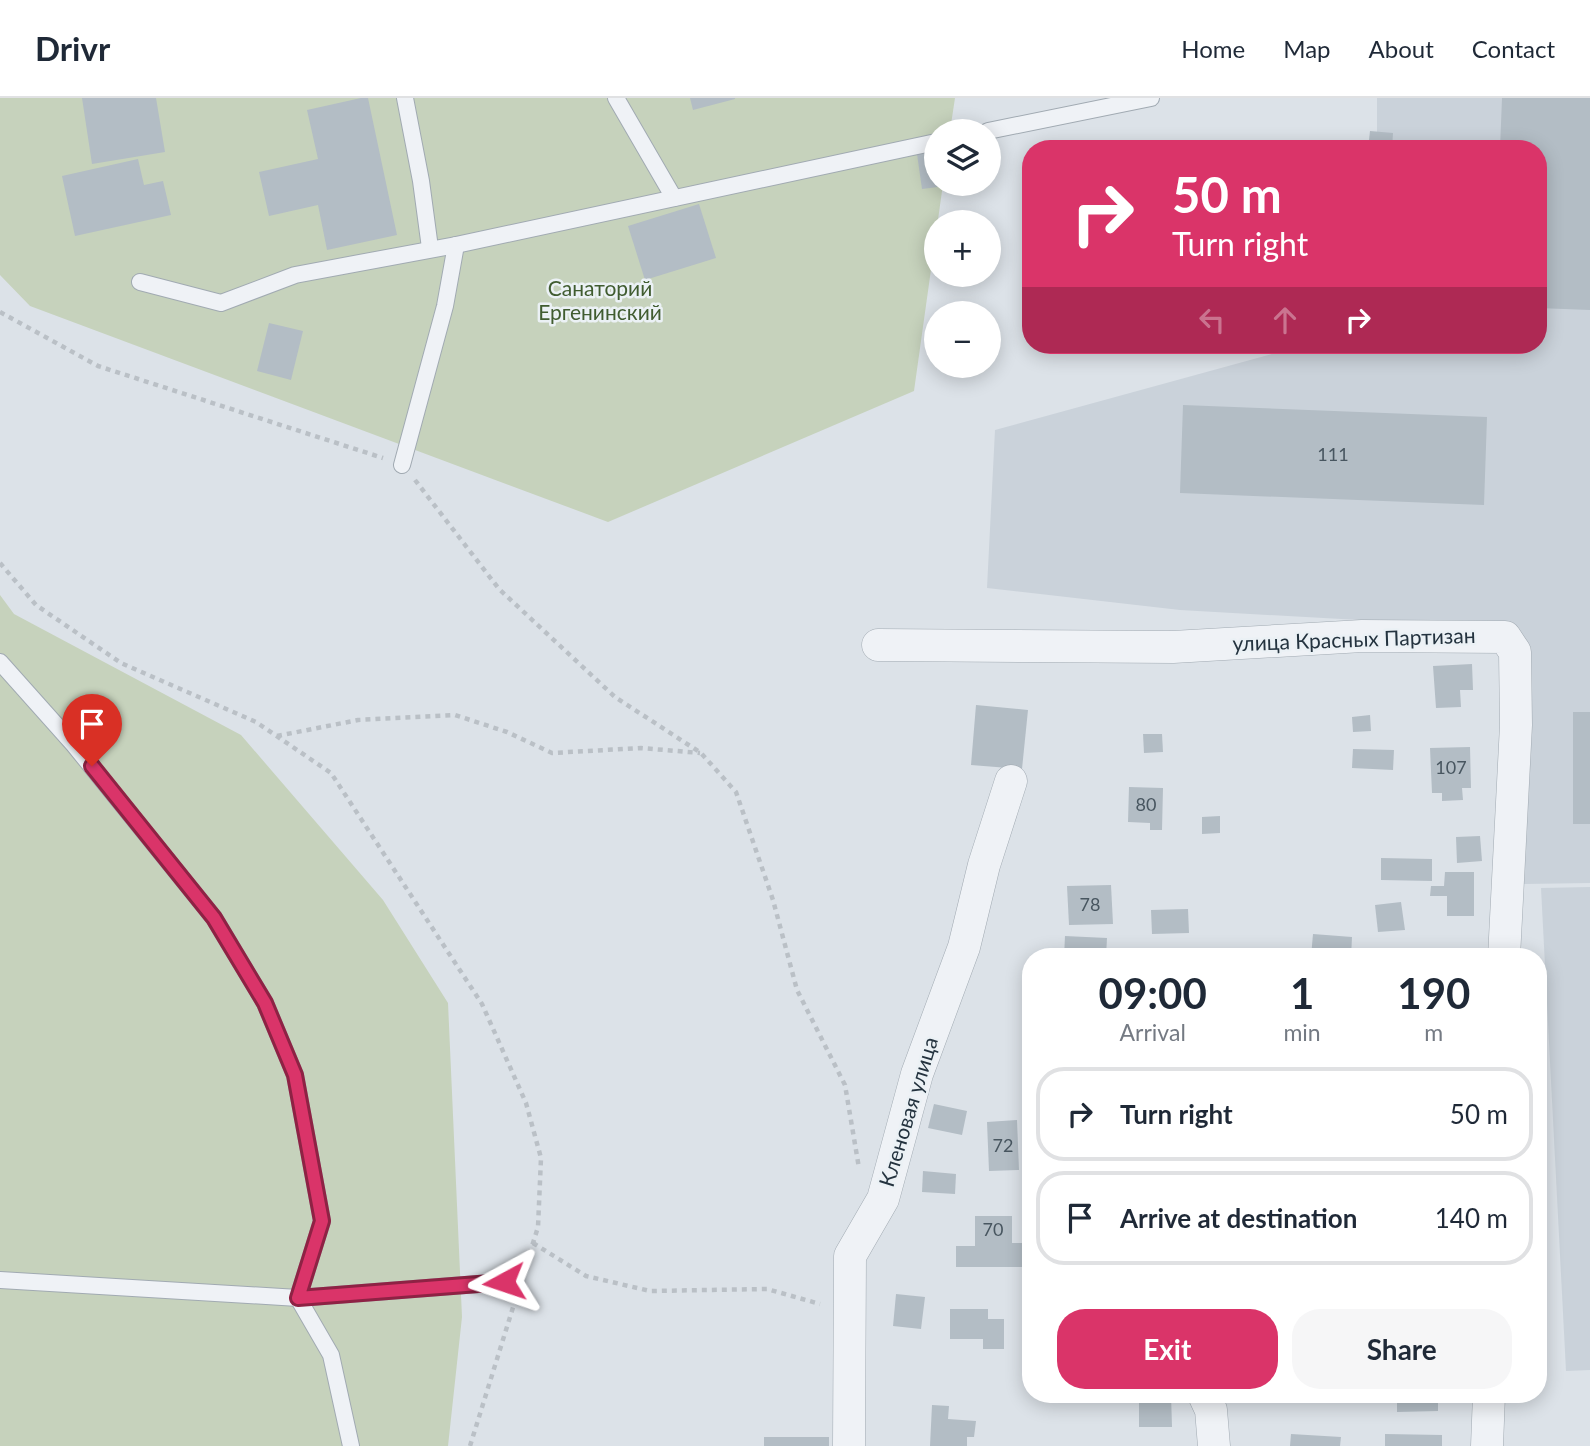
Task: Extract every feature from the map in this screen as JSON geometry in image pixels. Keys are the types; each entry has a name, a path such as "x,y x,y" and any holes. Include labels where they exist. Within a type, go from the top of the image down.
{"street":[{"name":"улица Красных Партизан","path":"878,645 1173,647 1362,636 1505,637 1515,652 1516,725 1504,948"},
{"name":"Кленовая улица","path":"849,1446 850,1256 883,1199 917,1074 964,947 984,865 1011,781"},
{"path":"1208,1403 1211,1410 1214,1446"},
{"path":"1488,1446 1489,1403"}],"lane":[{"path":"405,98 421,181 430,248"},
{"path":"616,98 674,198"},
{"path":"1001,128 1151,98"},
{"path":"140,282 221,303 295,275 456,245 924,145"},
{"path":"402,465 445,306 456,245"},
{"path":"0,662 74,745 214,918 265,1003 295,1075 322,1221 298,1298 331,1355 351,1446"},
{"path":"0,1280 298,1298 504,1282"}],"path":[{"path":"0,312 98,366 402,465 499,589 615,697 701,753 736,792 773,901 797,990 845,1085 860,1181"},
{"path":"0,563 36,605 121,663 256,722 331,773 482,1004 526,1104 541,1158 538,1227 520,1283"},
{"path":"277,736 358,720 454,715 507,732 552,753 641,748 701,753"},
{"path":"533,1243 586,1276 650,1291 767,1289 850,1315"},
{"path":"470,1446 516,1296"}],"shaded area":[{"path":"1377,98 1590,98 1590,883 1519,884 1502,628 1180,610 987,588 995,430 1272,354 1547,354 1547,140 1377,140"},
{"path":"1590,887 1590,1370 1566,1371 1547,1004 1547,948 1544,948 1541,888"}],"green space":[{"name":"Санаторий Ергенинский","path":"0,98 955,98 952,119 924,119 924,196 941,196 939,210 924,210 924,287 929,287 927,301 924,301 914,391 608,522 30,306 0,275"},
{"path":"0,595 14,614 241,735 383,900 448,1003 462,1317 448,1446 0,1446"}],"building":[{"path":"82,98 156,98 165,152 92,164"},
{"path":"368,98 397,235 327,250 318,205 269,216 259,172 318,159 307,110"},
{"path":"690,98 735,98 735,99 693,110"},
{"path":"1502,98 1590,98 1590,310 1547,308 1547,140 1500,140"},
{"path":"1370,131 1393,133 1393,140 1369,140"},
{"path":"924,153 924,189 922,189 917,154"},
{"path":"138,159 144,185 163,181 171,215 75,236 62,176"},
{"path":"699,204 716,258 645,280 628,226"},
{"path":"269,323 303,331 291,380 257,371"},
{"path":"1183,405 1487,417 1484,505 1180,493"},
{"path":"1472,664 1473,690 1460,690 1461,707 1436,708 1433,666"},
{"path":"976,705 1028,710 1022,769 971,765"},
{"path":"1573,712 1590,712 1590,824 1573,824"},
{"path":"1370,715 1371,731 1353,732 1352,717"},
{"path":"1143,734 1162,734 1163,752 1144,753"},
{"path":"1470,747 1471,788 1462,788 1463,800 1442,801 1442,793 1432,793 1430,748"},
{"path":"1353,749 1394,750 1393,770 1352,768"},
{"path":"1129,787 1163,788 1162,830 1150,830 1150,823 1128,822"},
{"path":"1220,816 1220,833 1202,834 1202,817"},
{"path":"1480,836 1482,861 1457,863 1456,837"},
{"path":"1381,858 1432,859 1432,881 1381,880"},
{"path":"1445,872 1474,872 1474,916 1447,916 1447,896 1430,896 1431,886 1444,886"},
{"path":"1111,885 1113,924 1069,925 1067,886"},
{"path":"1401,902 1405,930 1378,932 1375,905"},
{"path":"1188,909 1189,933 1152,934 1151,910"},
{"path":"1313,934 1352,937 1351,948 1312,948"},
{"path":"1065,936 1107,938 1106,948 1064,948"},
{"path":"934,1104 967,1111 962,1135 928,1128"},
{"path":"1017,1120 1019,1170 989,1171 987,1122"},
{"path":"923,1171 956,1174 955,1194 922,1192"},
{"path":"975,1216 1012,1216 1012,1243 1022,1243 1022,1267 956,1267 956,1246 975,1246"},
{"path":"896,1294 925,1297 921,1329 893,1326"},
{"path":"950,1309 988,1309 988,1319 1004,1319 1004,1349 983,1349 983,1339 950,1339"},
{"path":"1139,1403 1171,1403 1172,1427 1139,1427"},
{"path":"1397,1403 1438,1403 1438,1411 1397,1412"},
{"path":"932,1405 949,1406 948,1419 976,1421 974,1437 967,1437 967,1446 930,1446"},
{"path":"1291,1434 1341,1437 1340,1446 1290,1446"},
{"path":"1385,1434 1442,1435 1442,1446 1385,1446"},
{"path":"764,1437 829,1437 829,1446 764,1446"}],"route":[{"path":"92,766 214,918 265,1003 295,1075 322,1221 298,1298 504,1282"}]}
